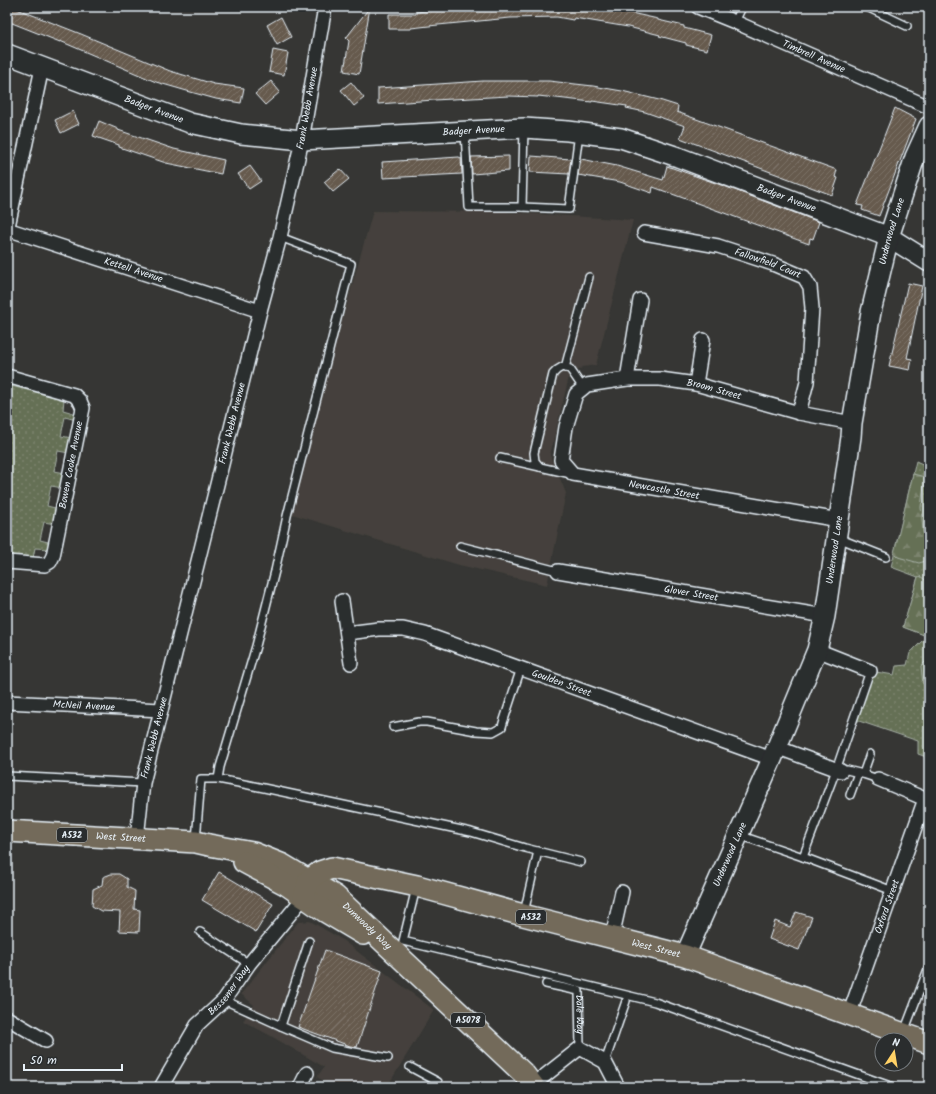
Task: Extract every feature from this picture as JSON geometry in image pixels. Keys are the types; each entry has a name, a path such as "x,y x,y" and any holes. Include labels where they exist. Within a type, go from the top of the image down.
{"main road":[{"name":"West Street","path":"7,831 137,838 203,844 253,853 283,865 306,888 331,904 353,883 377,877"},
{"name":"West Street","path":"306,888 320,872 332,868 417,886 523,915 685,956 897,1032"},
{"name":"Dunwoody Way","path":"331,904 399,956 524,1074 533,1086"},
{"name":"West Street","path":"914,1038 929,1043"}],"street":[{"name":"Frank Webb Avenue","path":"137,838 144,783 161,710 260,311 280,237 302,140 325,7"},
{"name":"Timbrell Avenue","path":"698,7 929,108"},
{"name":"Badger Avenue","path":"7,54 190,123 242,134 302,140 524,128 621,138 678,157 889,237 929,262"},
{"path":"7,230 42,68"},
{"name":"Underwood Lane","path":"685,956 774,753 817,650 825,616 852,423 871,312 889,237 915,157 929,126"},
{"name":"Kettell Avenue","path":"7,230 260,311"},
{"name":"Fallowfield Court","path":"644,233 718,246 773,264 804,277 810,287 812,308 807,382 799,413"},
{"path":"626,379 640,300"},
{"path":"696,384 703,340"},
{"name":"Bowen Cooke Avenue","path":"7,376 74,395 80,401 82,408 53,556 50,562 45,565 7,562"},
{"name":"Broom Street","path":"580,391 587,384 626,379 660,379 696,384 799,413 852,423"},
{"path":"573,474 562,460 566,427 580,391"},
{"name":"Newcastle Street","path":"573,474 837,529"},
{"name":"Glover Street","path":"558,570 825,616"},
{"path":"342,601 351,662"},
{"name":"Goulden Street","path":"347,633 379,629 403,629 425,634 774,753 841,770"},
{"path":"817,650 870,671"},
{"name":"McNeil Avenue","path":"7,702 161,710"},
{"name":"Oxford Street","path":"849,1015 927,798 878,779"},
{"name":"Bessemer Way","path":"161,1087 197,1025 224,1000 306,888"},
{"path":"612,937 622,892"},
{"path":"7,1018 46,1041"},
{"name":"Dale Way","path":"533,1086 580,1048 605,1062"},
{"path":"605,1062 618,1087"},
{"path":"300,1087 307,1073"}],"lane":[{"path":"735,22 742,7"},
{"path":"867,7 907,26"},
{"path":"522,207 524,128"},
{"path":"466,131 469,207 569,209 579,133"},
{"path":"218,779 220,767 256,646 287,516 351,264 280,237"},
{"path":"565,368 588,278"},
{"path":"540,467 535,461 534,453 553,374 562,367 570,369 580,391"},
{"path":"500,458 573,474"},
{"path":"837,529 886,557"},
{"path":"460,546 558,570"},
{"path":"393,727 427,722 476,731 492,732 497,730 502,727 504,723 521,668"},
{"path":"803,857 841,770 870,671"},
{"path":"850,795 870,754"},
{"name":"Oxford Street","path":"841,770 861,773 878,779"},
{"path":"7,776 144,783"},
{"path":"203,844 201,779 218,779 471,832 582,862"},
{"path":"738,834 893,891"},
{"path":"523,915 538,851"},
{"path":"417,886 403,941 655,1002 893,1087"},
{"path":"200,932 249,964"},
{"path":"281,1026 309,941"},
{"path":"904,1032 928,969"},
{"name":"Dale Way","path":"546,984 580,991 580,1048"},
{"path":"224,1000 332,1048 388,1058"},
{"path":"605,1062 626,1001"},
{"path":"410,1067 438,1082 439,1087"}],"shaded area":[{"path":"373,211 507,212 633,220 596,365 583,367 569,377 550,455 566,493 547,585 459,565 292,514 330,363"},
{"path":"310,921 341,939 434,1010 387,1087 334,1087 317,1077 324,1067 243,1021 254,1005 241,994 298,922"}],"green space":[{"path":"7,385 64,399 63,410 77,414 76,420 65,417 61,436 72,438 69,453 58,451 54,471 66,473 63,488 51,486 47,506 59,509 55,524 44,522 40,540 52,543 50,549 35,548 33,558 7,557"},
{"path":"916,461 929,467 929,758 918,754 918,741 853,719 870,671 894,675 896,666 907,665 910,653 927,636 903,627 918,577 891,567"},
{"path":"913,474 925,477 921,507 923,531 929,553 929,560 919,563 898,557 894,553"},
{"path":"920,576 929,583 929,635 927,636 903,627 918,577"},
{"path":"929,658 929,686 923,684 921,666"}],"building":[{"path":"7,7 12,7 81,34 170,71 214,84 244,88 241,103 216,99 156,82 60,41 7,21"},
{"path":"370,7 359,74 344,71 349,41 346,38"},
{"path":"467,7 604,7 658,19 711,35 707,50 686,45 686,43 659,36 660,35 628,27 574,18 573,20 557,17 510,18 411,29 389,29 389,14 416,14 416,12"},
{"path":"281,17 291,37 277,45 267,25"},
{"path":"273,50 288,53 284,75 269,72"},
{"path":"271,81 280,92 265,105 255,94"},
{"path":"483,81 549,81 622,91 659,100 678,106 677,112 837,170 835,177 838,178 832,195 680,138 685,126 645,112 626,108 627,106 538,96 509,96 378,104 378,88"},
{"path":"351,82 364,98 354,106 341,90"},
{"path":"895,108 916,119 879,216 862,210 863,206 857,205"},
{"path":"73,111 79,124 61,133 55,120"},
{"path":"99,121 118,130 174,149 224,160 221,174 166,163 119,147 119,145 93,136"},
{"path":"509,156 509,171 472,174 471,157"},
{"path":"531,156 571,159 569,174 530,172"},
{"path":"461,158 462,174 383,178 382,162"},
{"path":"581,159 617,166 663,180 667,166 819,222 813,239 810,238 809,244 653,187 652,193 620,182 578,175"},
{"path":"250,166 261,181 249,189 238,174"},
{"path":"340,169 349,179 333,192 324,182"},
{"path":"908,283 922,286 907,358 912,359 910,370 889,366"},
{"path":"219,872 273,904 256,932 202,900"},
{"path":"111,874 119,874 127,879 127,887 135,891 134,909 140,910 139,932 119,931 120,912 101,911 92,906 93,889 102,885 103,877"},
{"path":"796,912 812,917 799,950 769,939 775,921 790,927"},
{"path":"325,950 382,971 357,1047 350,1046 298,1027"}]}
